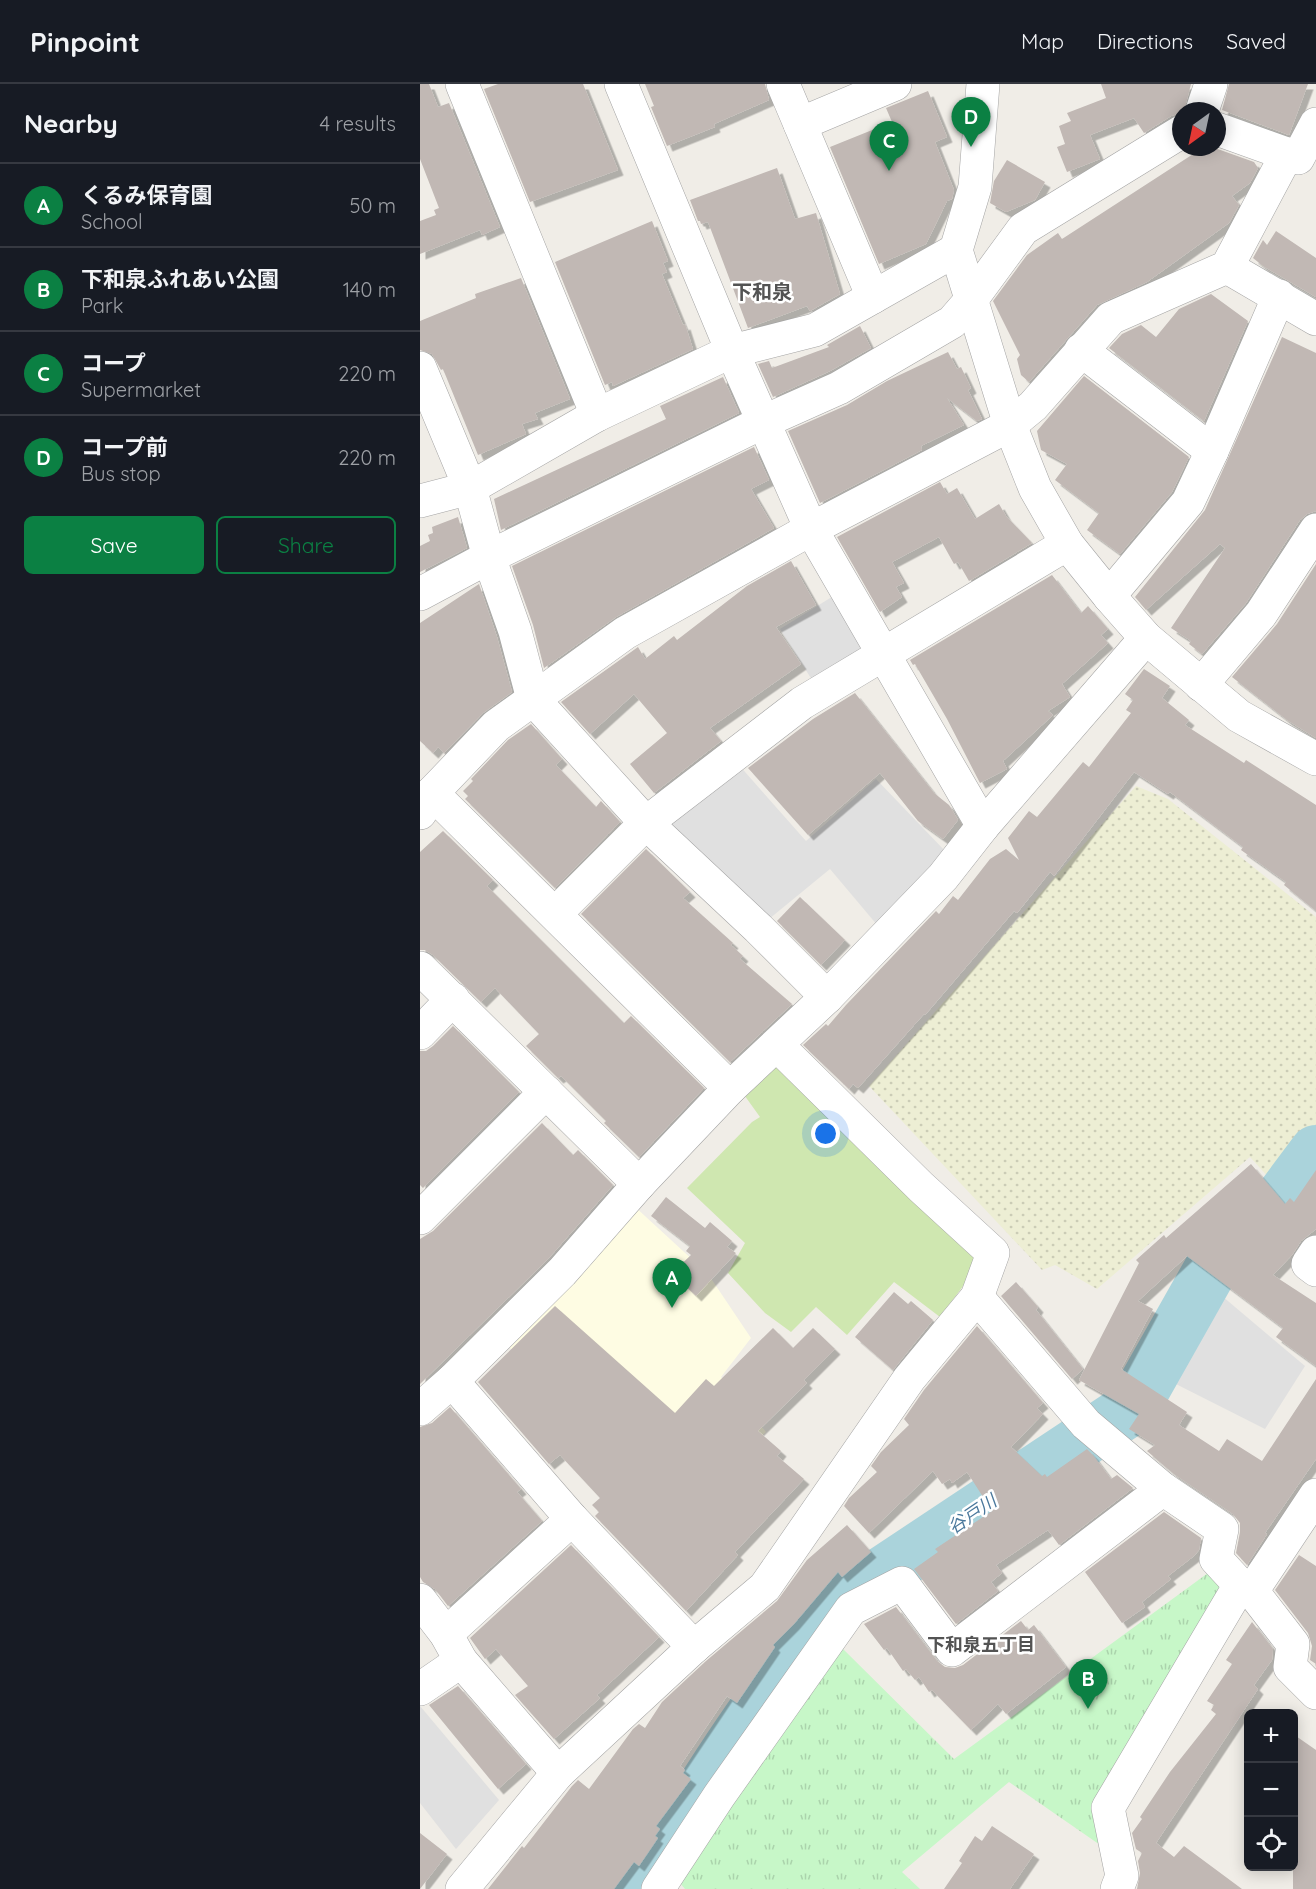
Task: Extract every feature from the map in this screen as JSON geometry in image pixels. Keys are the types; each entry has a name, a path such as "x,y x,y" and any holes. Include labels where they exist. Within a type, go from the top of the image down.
{"street":[{"path":"462,84 597,415"},
{"path":"621,84 732,351 811,529 983,826"},
{"path":"783,84 873,297"},
{"path":"800,124 895,84"},
{"path":"983,84 975,187 956,249 1010,425 1035,488 1067,544 1146,638 1239,716 1316,759"},
{"path":"1205,102 1211,84"},
{"path":"1226,132 1298,158 1316,124"},
{"path":"420,594 489,557 763,422 839,388 952,322 1023,230 1172,138"},
{"path":"730,1088 555,914 426,803 496,726 626,633 811,529 1010,425 1033,406 1111,318 1227,267 1287,154"},
{"path":"420,501 470,489 597,415 732,351 815,330 956,249"},
{"path":"1227,267 1316,319"},
{"path":"1109,596 1188,502 1279,296"},
{"path":"1081,350 1212,451"},
{"path":"420,368 470,489 489,557 515,631 533,699 646,823 758,928 827,997"},
{"path":"1201,685 1261,614 1316,530"},
{"path":"555,914 646,823 802,703 1067,544"},
{"path":"420,1409 452,1381 562,1272 639,1184 730,1088 827,997 943,877 983,826 1146,638"},
{"path":"420,968 639,1184"},
{"path":"420,1033 453,999"},
{"path":"462,1889 558,1773 693,1647 765,1587 909,1379 977,1297 993,1253 921,1187 777,1045"},
{"path":"420,1218 546,1092"},
{"path":"1316,1252 1308,1264 1316,1270"},
{"path":"977,1297 1095,1431 1163,1489 1222,1529 1216,1558 1246,1588 1293,1644 1290,1668 1316,1693"},
{"path":"452,1381 572,1519 693,1647"},
{"path":"664,1887 719,1796 850,1609 902,1582 952,1650 1163,1489"},
{"path":"1117,1889 1122,1876 1108,1808 1246,1588 1316,1495"},
{"path":"420,1689 453,1647 572,1519"},
{"path":"420,1600 453,1647 558,1773"}],"shaded area":[{"path":"835,595 866,648 814,683 780,629"},
{"path":"731,756 806,841 876,779 947,853 878,926 830,869 758,928 646,823"},
{"path":"633,1205 708,1274 751,1338 721,1377 766,1432 685,1506 562,1400 507,1345"},
{"path":"1209,1285 1305,1366 1265,1429 1160,1376 1175,1344"},
{"path":"420,1706 499,1800 456,1849 420,1803"}],"green space":[{"path":"1136,786 1168,799 1316,917 1316,1143 1280,1190 1250,1157 1097,1289 1055,1265 1042,1270 869,1086"},
{"path":"777,1055 975,1250 975,1270 940,1317 894,1282 847,1335 816,1307 791,1332 765,1313 728,1273 745,1243 687,1188 752,1122 760,1117 742,1092"},
{"path":"1208,1573 1227,1590 1103,1847 1009,1782 902,1872 920,1889 685,1889 680,1883 830,1660 842,1648 954,1759"}],"building":[{"path":"420,84 429,84 438,107 449,103 500,227 482,235 480,230 420,254 420,221 436,215 434,210 439,208 420,159"},
{"path":"498,84 583,84 618,170 530,202 484,89"},
{"path":"645,84 765,84 769,100 714,124 715,127 667,146 651,107 654,106"},
{"path":"1101,84 1191,84 1186,102 1172,102 1172,116 1144,133 1134,118 1090,135 1100,159 1067,172 1057,147 1065,144 1059,126 1071,121 1067,113 1106,98"},
{"path":"1229,84 1308,84 1289,135 1226,111 1226,102 1224,102"},
{"path":"928,91 947,137 935,142 954,190 952,199 947,201 926,244 879,264 830,147 892,122 886,108"},
{"path":"1226,152 1254,162 1258,168 1250,183 1232,196 1239,205 1229,223 1147,282 1097,305 1029,382 1021,375 1017,359 1020,355 993,301 1027,255 1058,233 1062,239 1190,156 1226,156"},
{"path":"1007,160 1045,182 1035,200 1006,212 990,203 994,181"},
{"path":"777,168 795,219 816,213 840,294 810,311 807,306 748,328 708,222 701,224 698,221 690,200"},
{"path":"652,221 668,261 663,263 667,272 662,274 683,325 685,324 693,349 613,386 612,382 605,385 555,262"},
{"path":"1276,231 1316,258 1316,297 1253,258 1263,240 1267,245"},
{"path":"521,278 570,399 535,413 538,419 522,424 526,434 478,455 443,369 441,370 432,354 420,350 420,321 476,298 475,294"},
{"path":"1211,294 1248,321 1204,421 1109,348 1122,334 1141,325 1156,337 1179,309"},
{"path":"860,326 871,348 830,371 773,397 758,364 769,361 772,368 829,347 827,345"},
{"path":"1282,337 1316,353 1316,511 1300,520 1246,603 1202,654 1189,644 1191,641 1171,628 1225,548 1220,544 1146,610 1135,597 1205,510"},
{"path":"948,352 957,369 961,367 971,388 968,390 982,419 977,421 947,398 964,425 921,446 922,450 820,503 788,431 847,405 887,381"},
{"path":"1084,376 1189,457 1172,492 1120,554 1087,530 1099,513 1055,480 1067,464 1041,450 1037,431"},
{"path":"723,377 739,413 501,530 494,499 666,419 660,406"},
{"path":"754,447 769,480 751,489 774,528 616,617 544,668 533,625 512,566"},
{"path":"940,482 947,494 957,488 975,519 999,504 1006,516 1032,543 969,581 958,562 954,564 939,537 892,562 904,583 896,587 902,597 880,612 837,537"},
{"path":"458,517 467,548 420,572 420,546 430,541 428,535 433,533 432,527"},
{"path":"791,561 816,605 776,627 801,664 710,728 721,741 654,793 630,764 667,733 634,694 590,734 561,702 638,647 645,659 674,636 677,640 747,586"},
{"path":"1316,564 1316,738 1287,720 1232,677 1277,624"},
{"path":"1052,575 1081,613 1088,606 1108,629 1101,635 1108,643 1062,684 1070,697 1048,711 1053,715 1003,761 1007,769 980,783 947,719 915,664 913,665 910,660"},
{"path":"479,584 512,692 483,713 444,753 438,747 433,753 420,741 420,623"},
{"path":"1144,669 1170,686 1162,698 1189,720 1185,725 1244,763 1246,760 1316,805 1316,911 1284,885 1286,882 1241,850 1243,847 1170,792 1168,794 1134,772 1054,876 1050,872 1017,913 1014,911 925,1015 858,1088 853,1084 849,1089 803,1045 826,1024 828,1026 936,911 939,914 953,896 958,900 990,859 1006,849 1019,860 1008,838 1029,811 1037,817 1083,762 1089,767 1131,713 1126,710 1133,700 1125,694"},
{"path":"855,693 934,793 949,805 958,820 943,839 918,821 880,773 808,835 748,768 813,719"},
{"path":"531,724 562,759 556,765 596,807 601,801 620,822 555,888 465,799 468,796 463,791 473,781 471,779 508,740"},
{"path":"443,831 493,880 487,886 624,1023 631,1016 704,1088 639,1157 561,1076 558,1078 526,1046 539,1034 495,988 481,1002 433,955 420,950 420,852"},
{"path":"646,849 690,892 683,898 733,943 731,945 743,956 740,959 792,1004 730,1062 581,914"},
{"path":"800,897 845,940 821,965 777,921"},
{"path":"453,1026 519,1092 423,1188 420,1185 420,1051 426,1051 433,1046"},
{"path":"542,1123 573,1155 578,1150 613,1185 548,1259 420,1384 420,1239 433,1231"},
{"path":"1251,1164 1285,1204 1290,1198 1294,1202 1316,1170 1316,1229 1301,1241 1292,1255 1273,1275 1316,1303 1316,1366 1276,1337 1283,1328 1187,1256 1138,1301 1153,1309 1121,1369 1187,1412 1179,1425 1219,1451 1227,1439 1262,1461 1316,1379 1316,1459 1265,1533 1267,1534 1247,1565 1236,1553 1240,1523 1233,1514 1174,1474 1147,1451 1155,1445 1129,1429 1139,1414 1079,1380 1139,1263 1136,1260 1164,1235 1166,1238"},
{"path":"666,1197 705,1228 710,1222 732,1241 727,1247 736,1253 696,1296 672,1273 691,1255 686,1251 690,1246 651,1216"},
{"path":"1016,1282 1038,1307 1036,1310 1083,1369 1072,1379 1001,1296"},
{"path":"894,1292 908,1304 911,1301 933,1320 893,1370 855,1337"},
{"path":"555,1306 675,1413 706,1379 714,1386 773,1328 793,1348 813,1328 835,1349 804,1380 807,1383 758,1431 781,1451 777,1456 804,1479 735,1552 738,1555 686,1611 595,1516 599,1512 592,1505 600,1498 560,1455 549,1464 478,1382"},
{"path":"977,1326 1043,1403 1037,1408 1043,1414 1011,1447 1042,1476 1045,1474 1047,1477 1087,1449 1111,1479 1117,1475 1133,1488 1059,1545 1048,1530 996,1565 1002,1573 991,1582 998,1591 956,1624 914,1569 938,1552 935,1549 992,1511 967,1472 952,1483 950,1479 942,1484 933,1471 869,1533 844,1506 849,1498 877,1472 871,1466 881,1452 909,1425 904,1419 924,1390"},
{"path":"450,1407 521,1489 517,1492 542,1521 448,1606 435,1589 423,1582 420,1577 420,1427 432,1423"},
{"path":"1164,1512 1201,1538 1199,1550 1168,1576 1171,1579 1142,1602 1145,1607 1122,1623 1085,1572"},
{"path":"847,1525 871,1552 842,1577 838,1572 773,1645 775,1647 737,1703 727,1696 680,1766 685,1770 683,1773 691,1779 656,1826 660,1829 655,1836 658,1838 639,1866 634,1862 614,1889 488,1889 522,1846 524,1848 572,1786 578,1780 589,1789 633,1729 639,1724 645,1728 662,1702 777,1601 807,1560"},
{"path":"571,1545 659,1637 597,1695 600,1698 554,1739 515,1695 528,1686 496,1649 485,1659 470,1638"},
{"path":"1299,1555 1316,1566 1316,1664 1310,1660 1312,1646 1308,1633 1275,1590"},
{"path":"896,1607 937,1661 945,1667 955,1668 963,1665 1021,1621 1028,1630 1034,1625 1066,1667 1006,1714 998,1704 971,1730 932,1690 929,1692 919,1677 915,1680 906,1669 903,1671 887,1648 884,1650 864,1624"},
{"path":"1252,1622 1273,1649 1272,1660 1254,1685 1258,1689 1156,1843 1174,1857 1184,1846 1242,1889 1137,1889 1140,1873 1138,1861 1142,1853 1136,1849 1132,1833 1170,1772 1216,1714 1211,1710 1214,1705 1207,1701 1232,1664 1226,1660"},
{"path":"458,1686 526,1764 498,1789 429,1705"},
{"path":"1298,1737 1316,1750 1316,1889 1293,1889 1293,1871 1298,1871"},
{"path":"992,1826 1034,1854 1010,1889 944,1889 962,1863 959,1861 975,1836 982,1841"},
{"path":"420,1833 447,1854 420,1889"}],"waterway":[{"name":"谷戸川","path":"637,1889 645,1883 738,1736 788,1666 844,1599 1133,1407 1212,1267 1284,1195 1316,1152"}],"place":[{"name":"コープ前","path":"971,147"},
{"name":"コープ","path":"889,171"},
{"name":"くるみ保育園","path":"672,1308"},
{"name":"下和泉ふれあい公園","path":"1088,1709"}],"district":[{"name":"下和泉","path":"762,291"},
{"name":"下和泉五丁目","path":"981,1644"}]}
